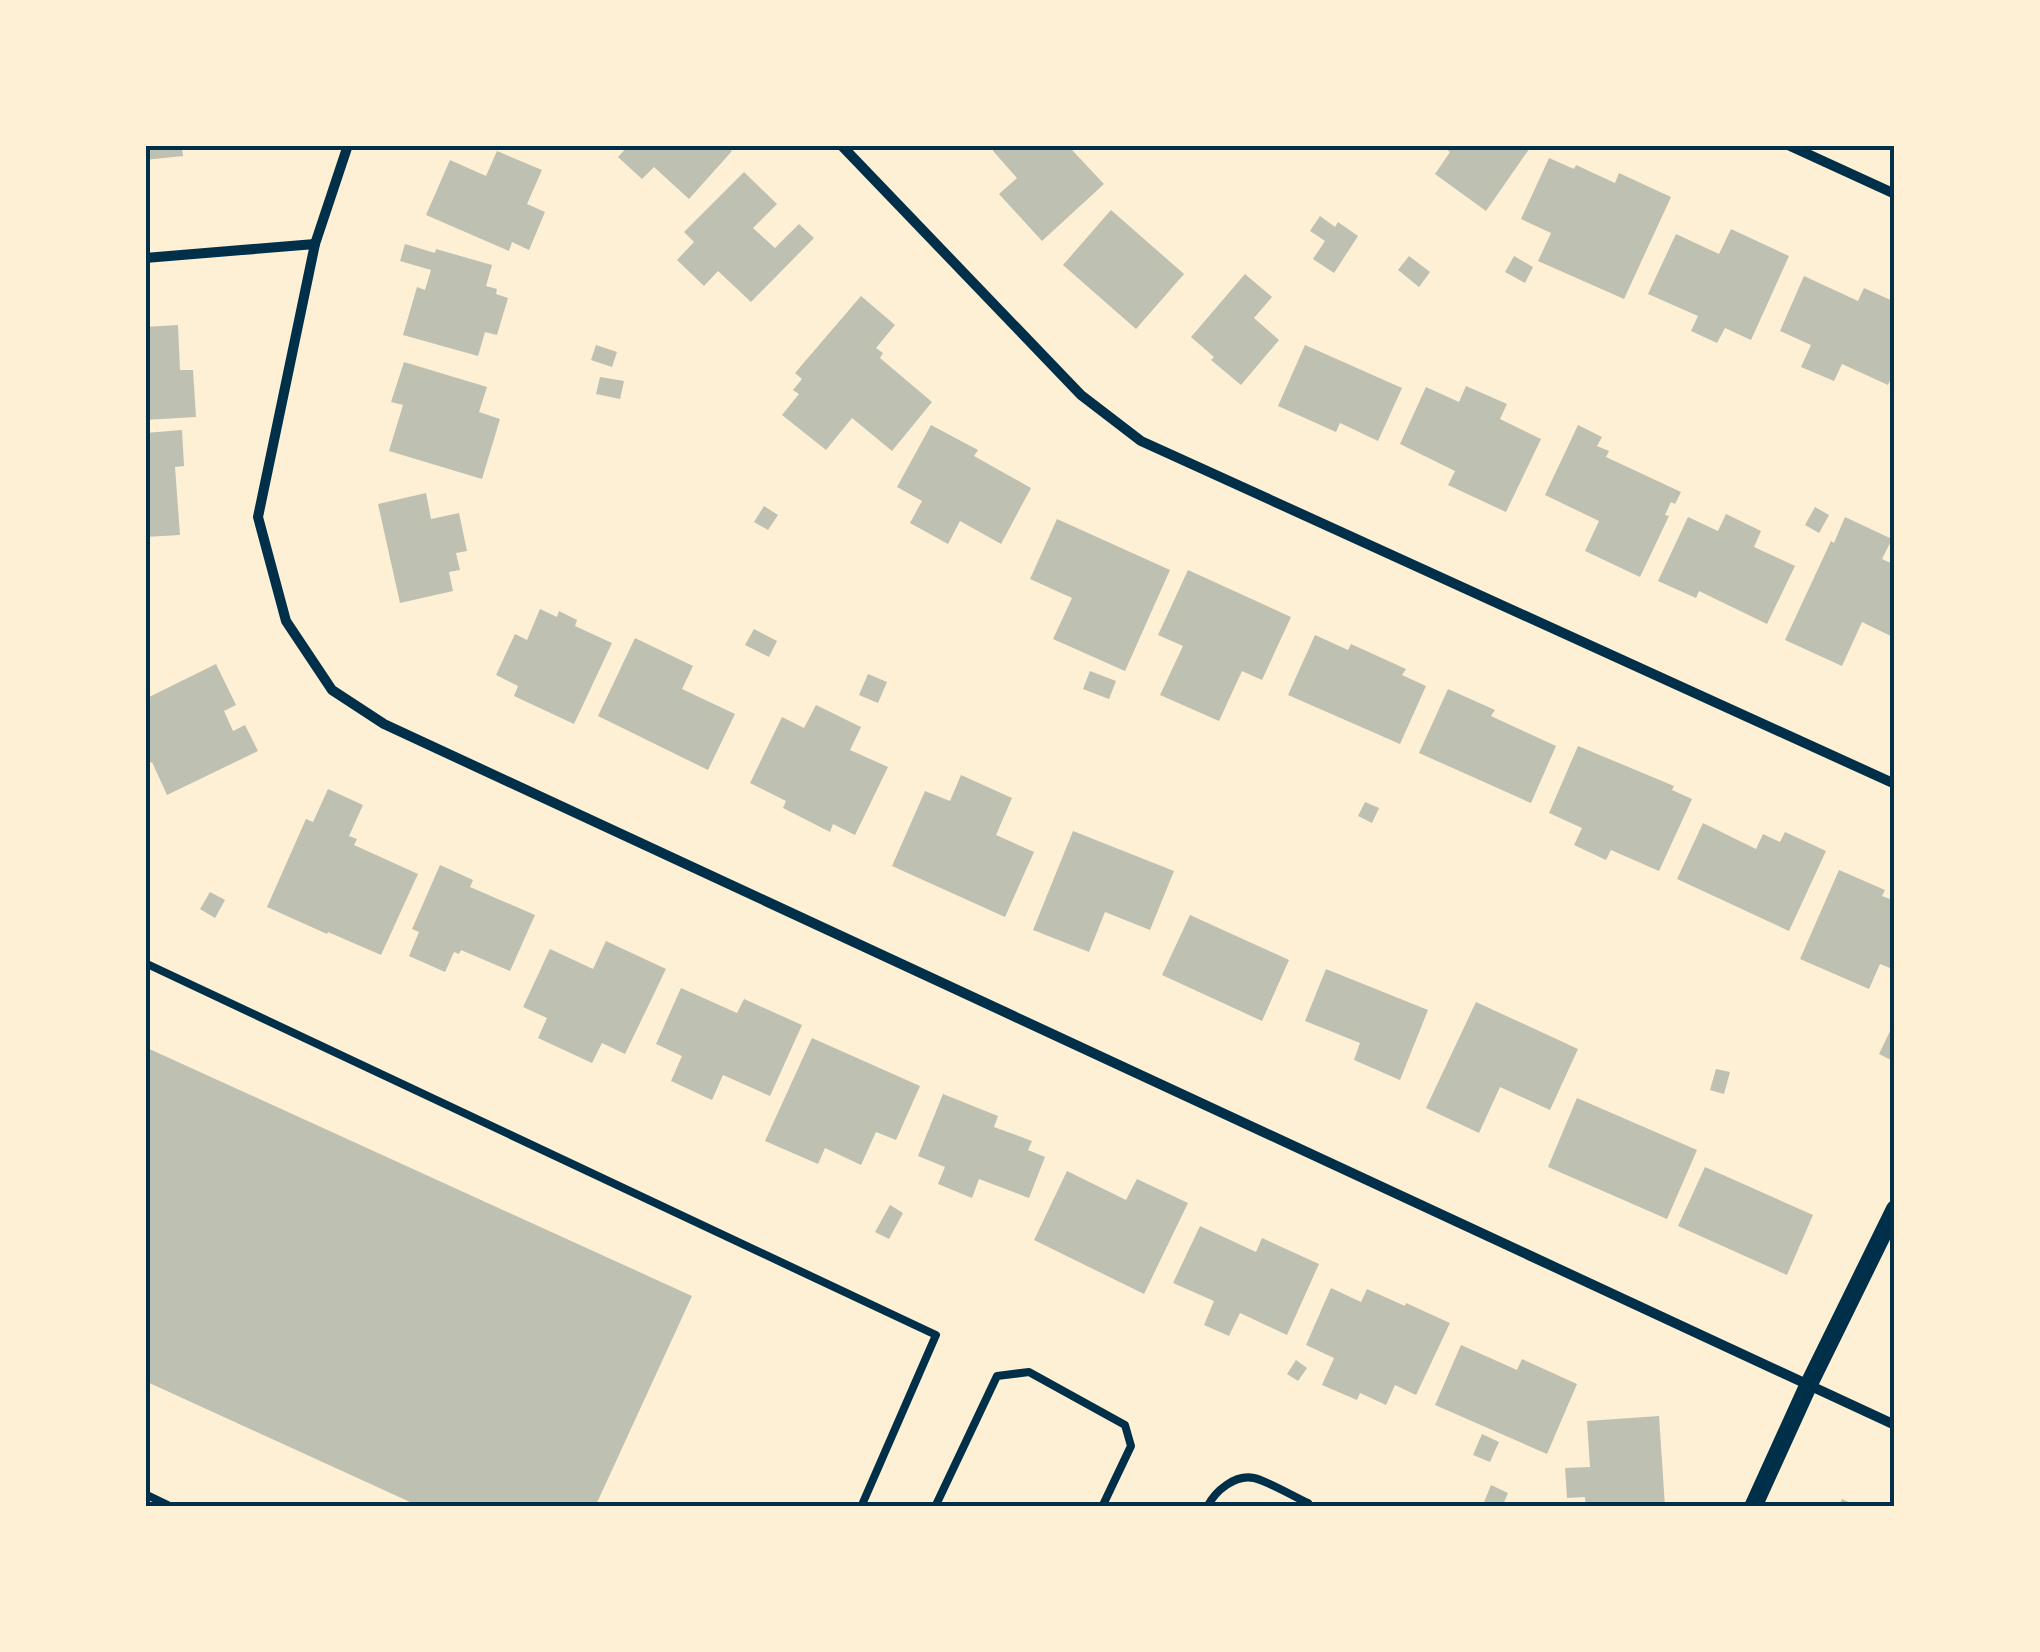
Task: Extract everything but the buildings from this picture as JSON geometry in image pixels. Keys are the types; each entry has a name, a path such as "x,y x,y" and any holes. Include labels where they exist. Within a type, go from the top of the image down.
{"street":[{"path":"348,145 315,244 258,516 286,622 332,690 384,724 1895,1425"},
{"path":"840,145 1081,395 1141,441 1895,784"},
{"path":"1788,145 1895,194"},
{"path":"145,258 315,244"},
{"path":"1753,1507 1895,1209"}],"lane":[{"path":"145,963 936,1335 861,1507"},
{"path":"935,1507 997,1376 1029,1372 1125,1425 1131,1446 1102,1507"},
{"path":"1207,1507 1233,1480 1253,1478 1312,1507"},
{"path":"145,1494 172,1507"}]}
